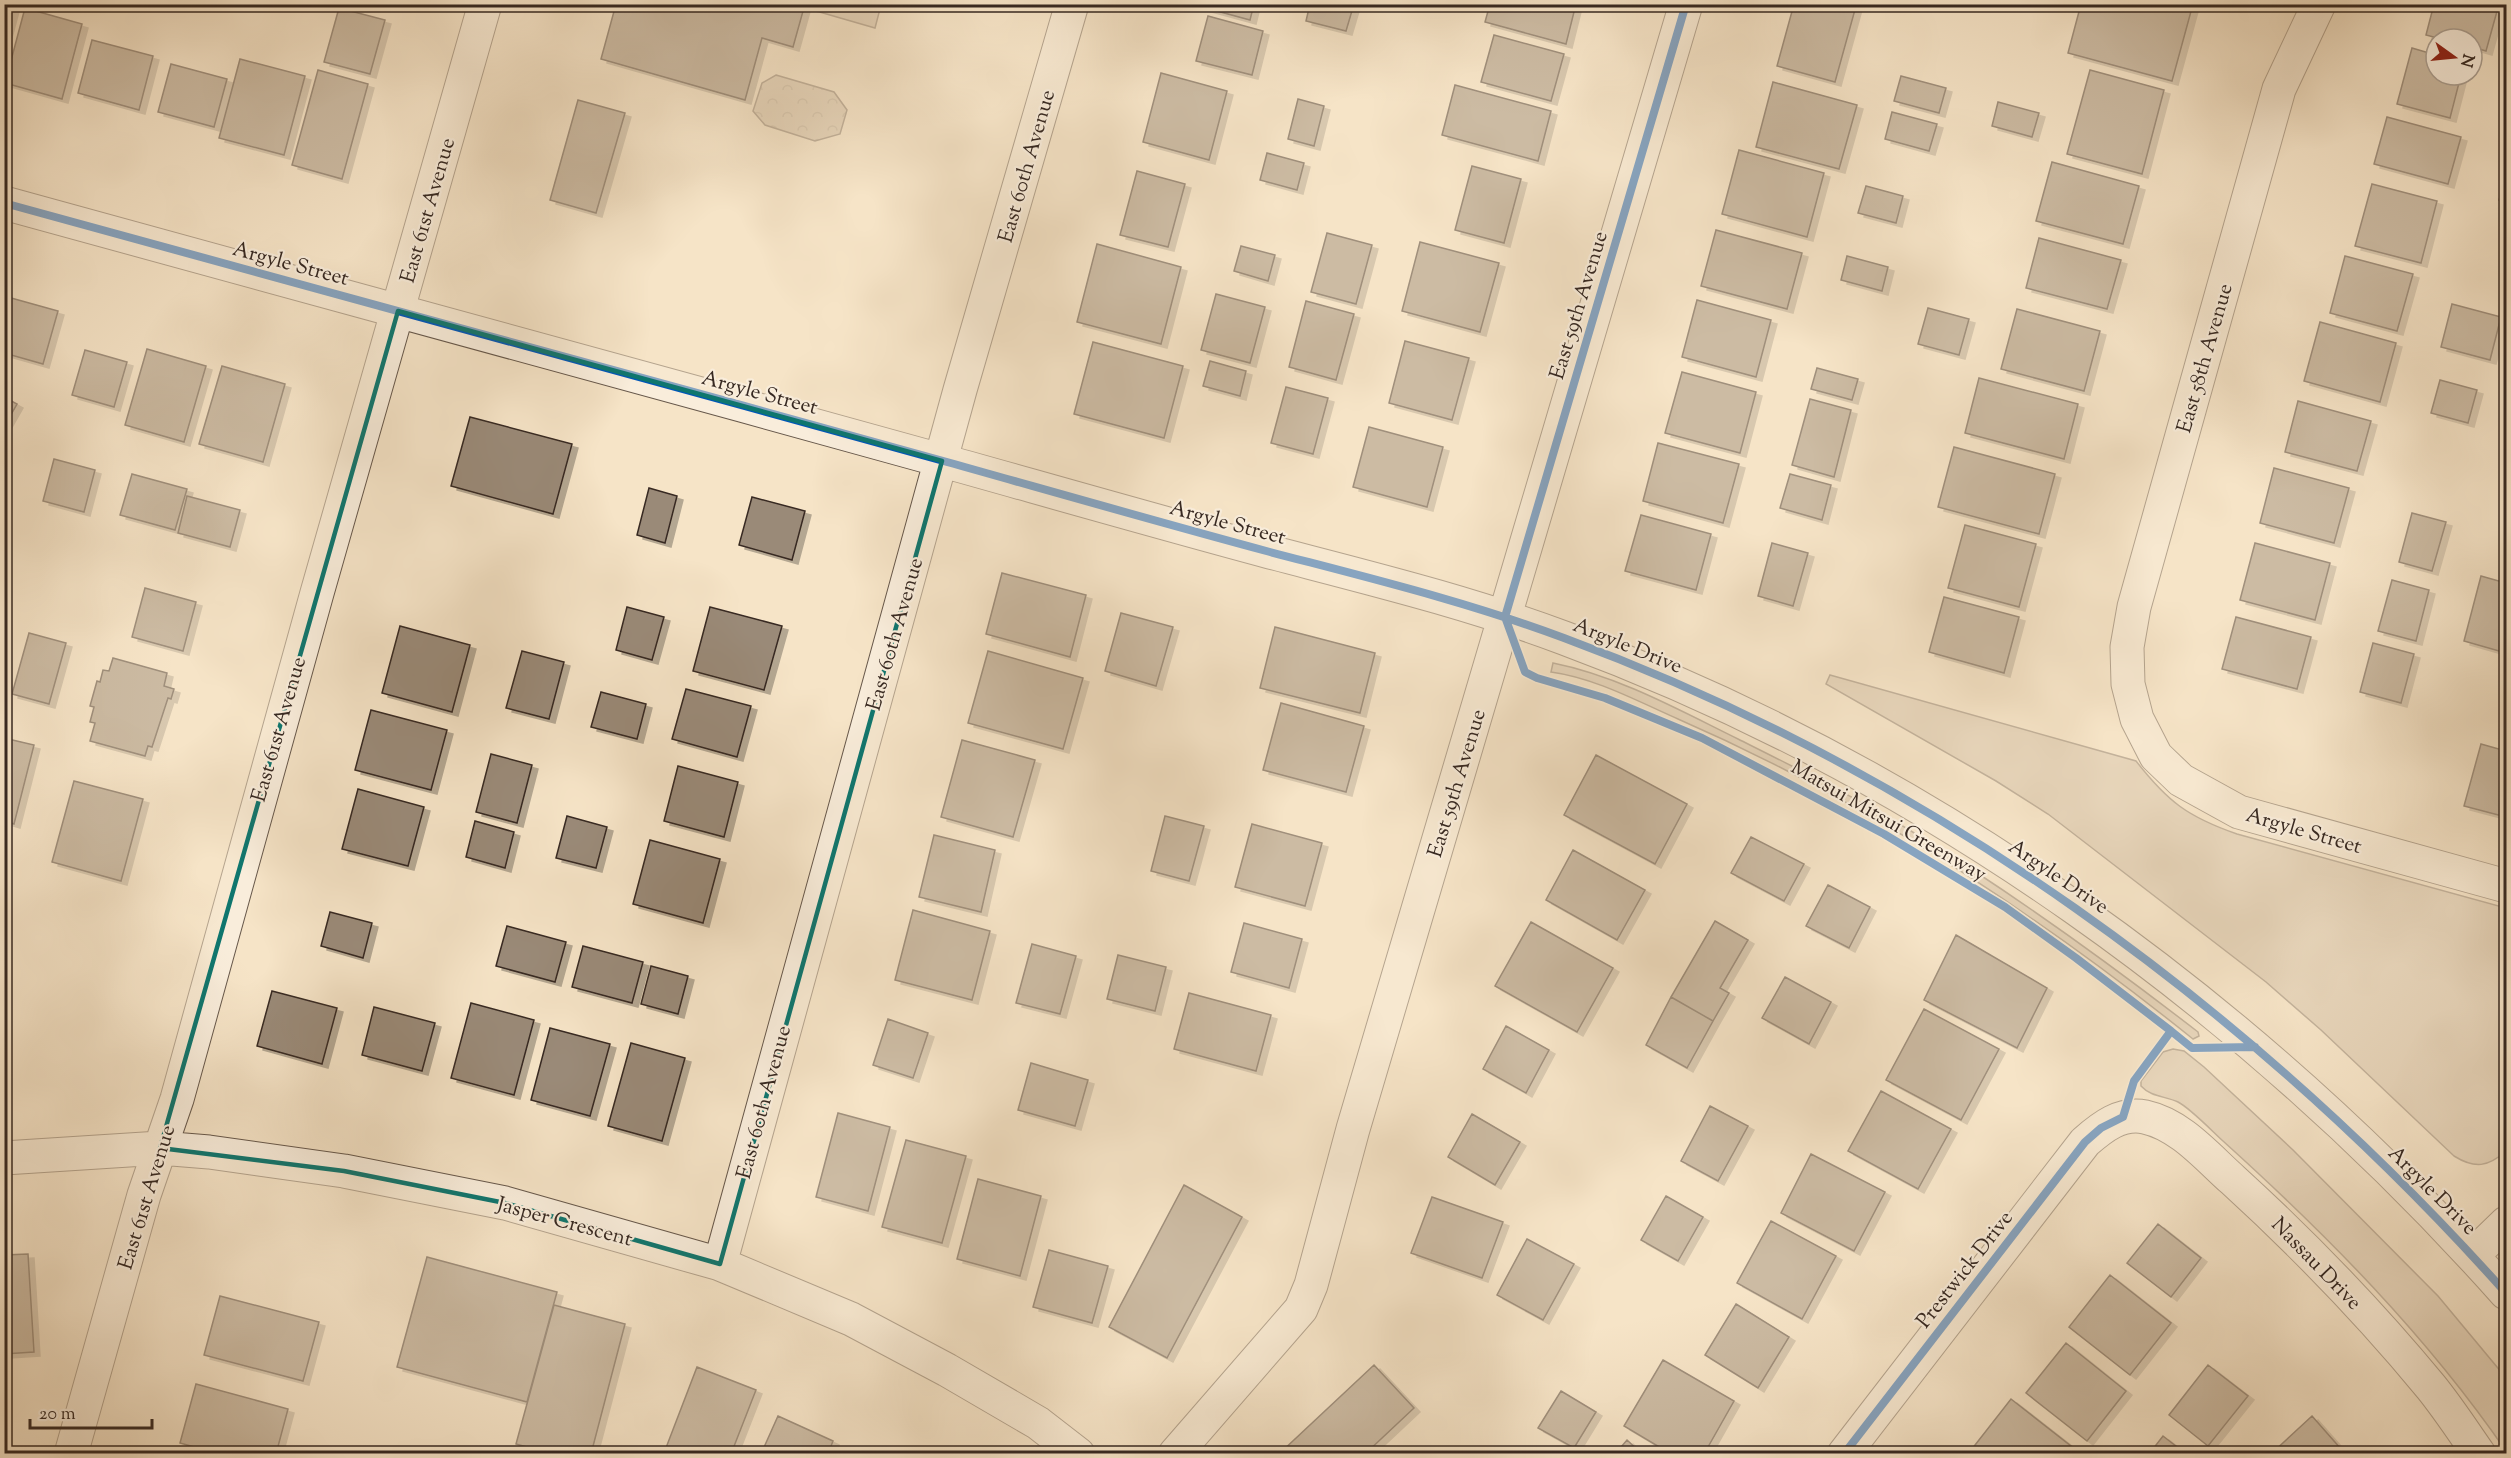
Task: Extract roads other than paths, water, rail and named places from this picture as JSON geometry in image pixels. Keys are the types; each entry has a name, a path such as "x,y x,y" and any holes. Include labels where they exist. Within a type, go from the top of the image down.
{"street":[{"name":"East 61st Avenue","path":"71,1454 144,1195 177,1099 316,593 485,4"},
{"name":"East 60th Avenue","path":"720,1264 798,973 960,390 1072,4"},
{"name":"East 59th Avenue","path":"1175,1454 1301,1309 1311,1285 1353,1129 1686,4"},
{"name":"East 58th Avenue","path":"2137,719 2128,684 2127,647 2134,607 2279,89 2319,4"},
{"name":"Argyle Street","path":"4,203 1459,602 1505,617"},
{"name":"Argyle Drive","path":"1505,617 1657,675 1781,731 1903,798 2020,870 2122,941 2255,1047 2333,1116 2429,1209 2506,1293"},
{"name":"Argyle Street","path":"2137,719 2156,756 2181,780 2239,812 2506,886"},
{"name":"Prestwick Drive","path":"1844,1454 2085,1142 2101,1128 2123,1117"},
{"name":"Nassau Drive","path":"2123,1117 2143,1117 2162,1122 2181,1133 2272,1216 2357,1302 2432,1388 2479,1454"},
{"name":"Jasper Crescent","path":"4,1158 160,1148 209,1152 344,1171 505,1203 720,1264 851,1319 1038,1423 1078,1454"},
{"path":"2473,1256 2506,1223"}]}
